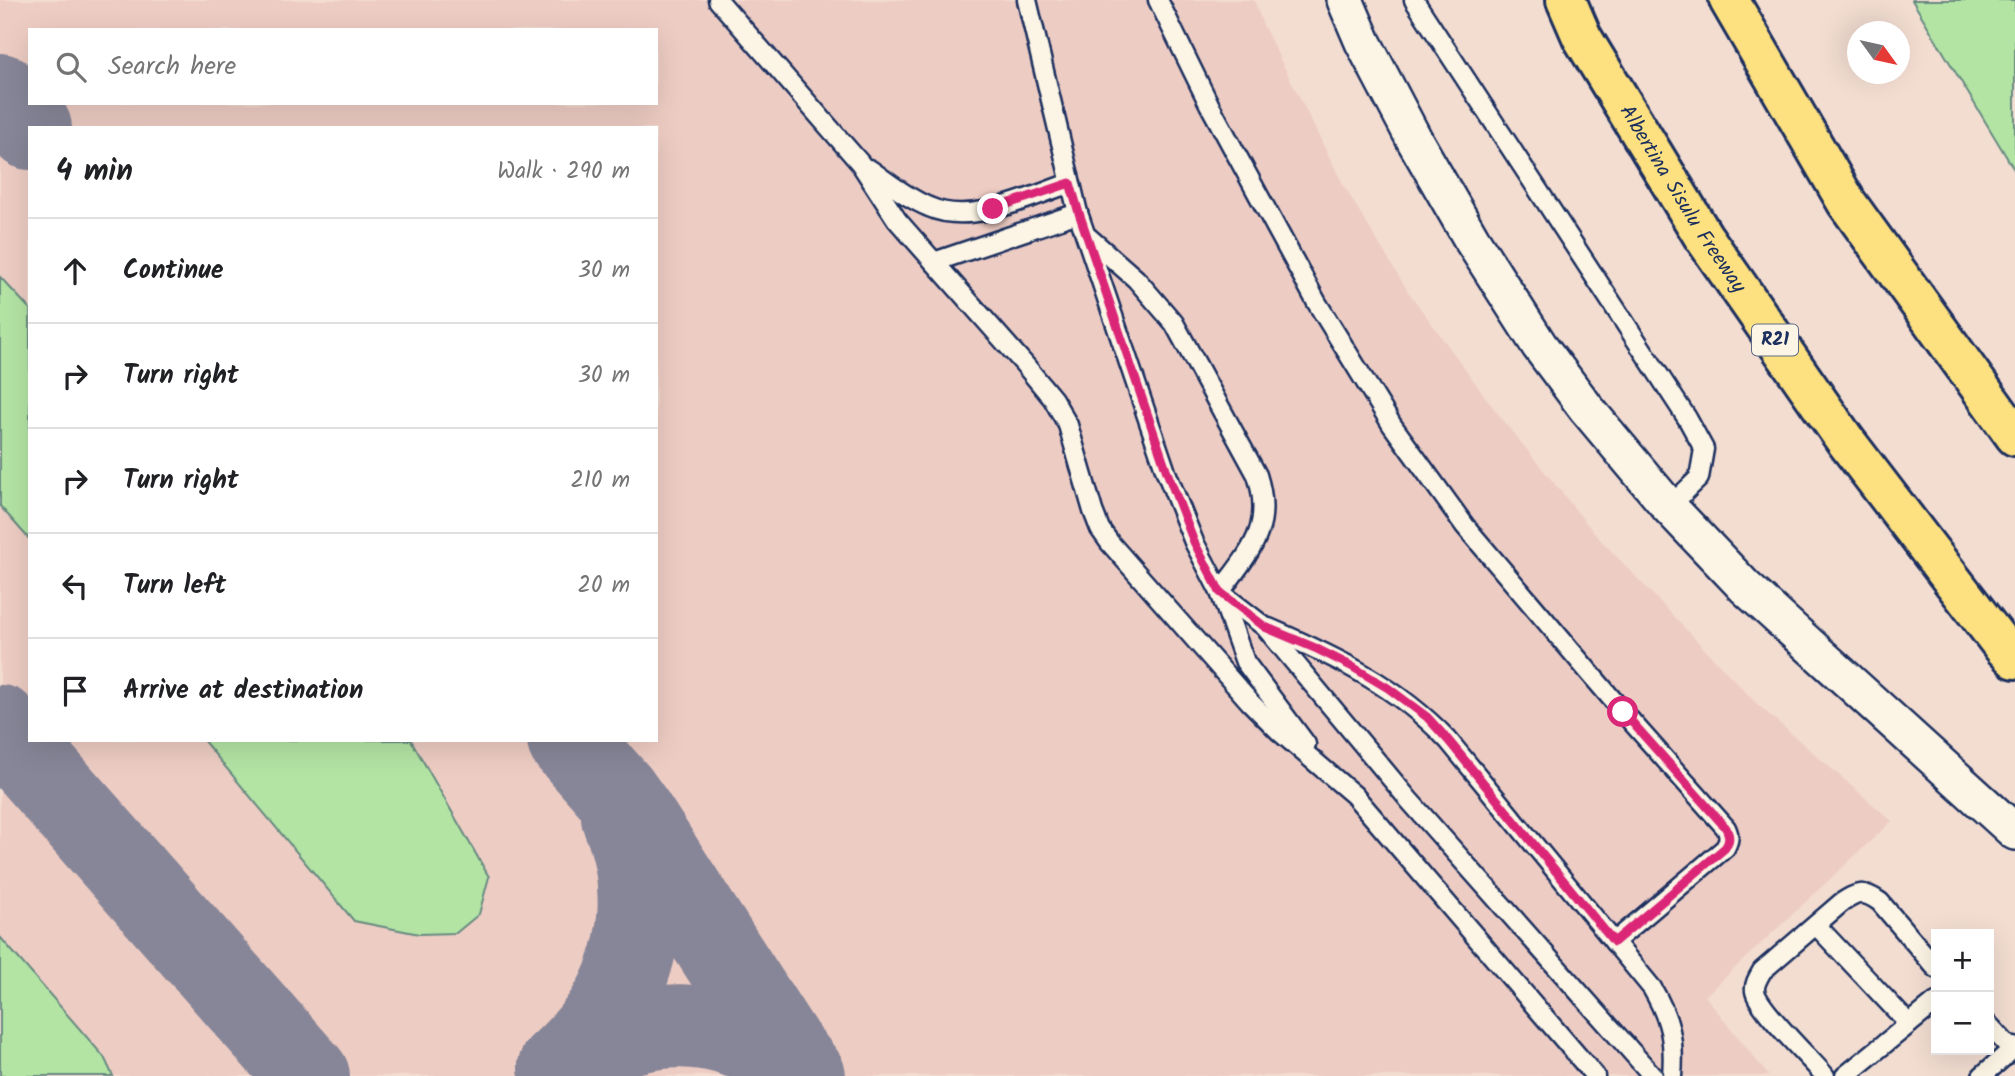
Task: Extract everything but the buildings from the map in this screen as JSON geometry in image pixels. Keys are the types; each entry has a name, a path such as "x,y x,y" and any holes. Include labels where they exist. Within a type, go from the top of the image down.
{"highway":[{"name":"Albertina Sisulu Freeway","path":"1566,0 1582,37 1703,236 1845,440 2015,659"},
{"path":"1729,0 1847,203 2015,436"}],"street":[{"path":"1345,0 1363,42 1415,141 1472,240 1531,334 1586,408 1669,507 1745,587 2015,832"}],"lane":[{"path":"718,0 860,163 897,220 1053,399 1068,425 1093,511 1100,529 1110,543 1250,702 1280,732 1354,795 1595,1076"},
{"path":"1158,0 1209,104 1317,303 1392,425 1465,526 1726,828 1729,842 1725,848 1614,942"},
{"path":"1414,0 1687,418 1704,449 1699,478 1669,507"},
{"path":"1032,1 1070,183 1167,472 1194,542 1220,592 1245,662 1325,769"},
{"path":"860,163 928,207 958,215 993,209 1070,183"},
{"path":"934,262 1079,213"},
{"path":"1086,236 1136,279 1174,323 1257,475 1264,505 1259,532 1247,555 1220,592"},
{"path":"1220,592 1265,627 1409,800 1653,1076"},
{"path":"1265,627 1315,648 1388,688 1427,717 1448,740 1651,988 1670,1025 1672,1076"},
{"path":"1825,1076 1769,1016 1757,997 1754,988 1762,971 1852,895 1862,893 1880,902 1931,962"},
{"path":"1816,925 1909,1024"},
{"path":"1844,1076 1931,1006"},
{"path":"1982,1076 2014,1049 1994,1030"}],"shaded area":[{"path":"0,0 1254,0 1263,25 1344,186 1407,290 1498,414 1596,535 1757,704 1892,821 1705,996 1769,1076 0,1076"}],"green space":[{"path":"1912,0 2015,0 2015,171"},
{"path":"0,277 28,307 28,538 0,506"},
{"path":"205,742 412,742 489,877 479,914 456,933 419,934 354,921"},
{"path":"0,937 104,1057 113,1076 0,1076"}],"taxiway":[{"path":"0,95 28,126"},
{"path":"0,727 308,1076"},
{"path":"571,742 632,815 782,1048 804,1076"},
{"path":"560,1067 606,1015 619,993 635,944 640,893 632,842 623,818"},
{"path":"560,1067 589,1049 620,1036 651,1028 682,1026 713,1030 744,1039 774,1054 802,1074"}],"route":[{"path":"993,209 1070,183 1167,472 1194,542 1220,592 1265,627 1351,666 1388,688 1427,717 1614,942 1729,842 1726,828 1623,712"}]}
